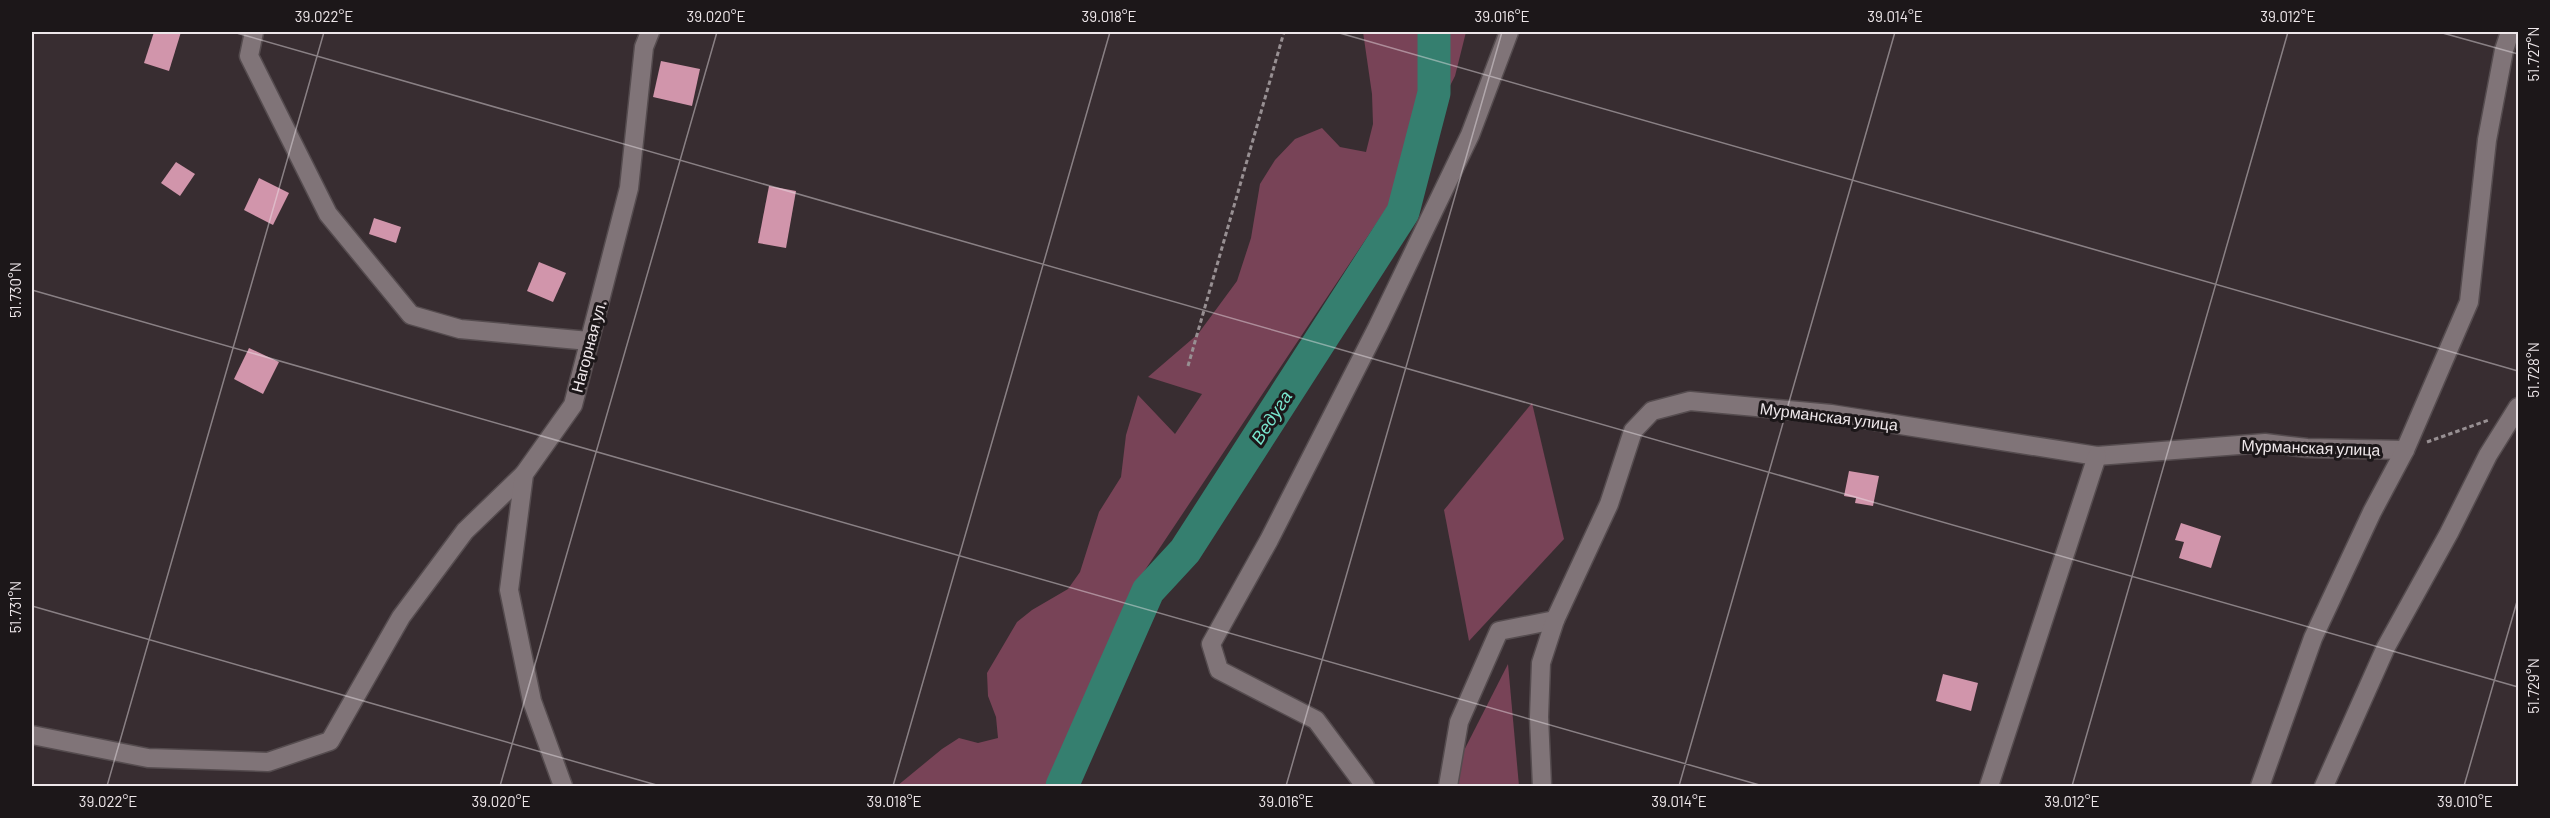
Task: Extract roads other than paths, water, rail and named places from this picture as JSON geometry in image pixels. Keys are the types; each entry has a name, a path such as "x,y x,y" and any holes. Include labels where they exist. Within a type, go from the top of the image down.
{"street":[{"path":"255,32 249,56 328,214 411,315 460,328 590,341"},
{"name":"Нагорная ул.","path":"563,786 532,701 509,590 524,474 573,405 629,188 644,47 650,32"},
{"path":"1365,786 1316,720 1219,670 1211,644 1269,540 1378,326 1470,135 1509,32"},
{"path":"2260,786 2313,638 2372,512 2405,450 2469,302 2487,140 2504,50 2510,32"},
{"name":"Мурманская улица","path":"1542,786 1539,717 1541,663 1555,620 1609,504 1634,431 1652,411 1690,401 1831,414 2097,456 2265,443 2307,448 2405,450"},
{"path":"2324,786 2386,647 2488,455 2517,409"},
{"path":"1989,786 2097,456"},
{"path":"32,735 148,758 268,762 330,741 401,617 465,531 524,474"},
{"path":"1448,786 1459,722 1499,631 1555,620"}],"waterway":[{"name":"Ведуга","path":"1062,786 1148,591 1185,551 1403,212 1434,93 1434,32"}]}
